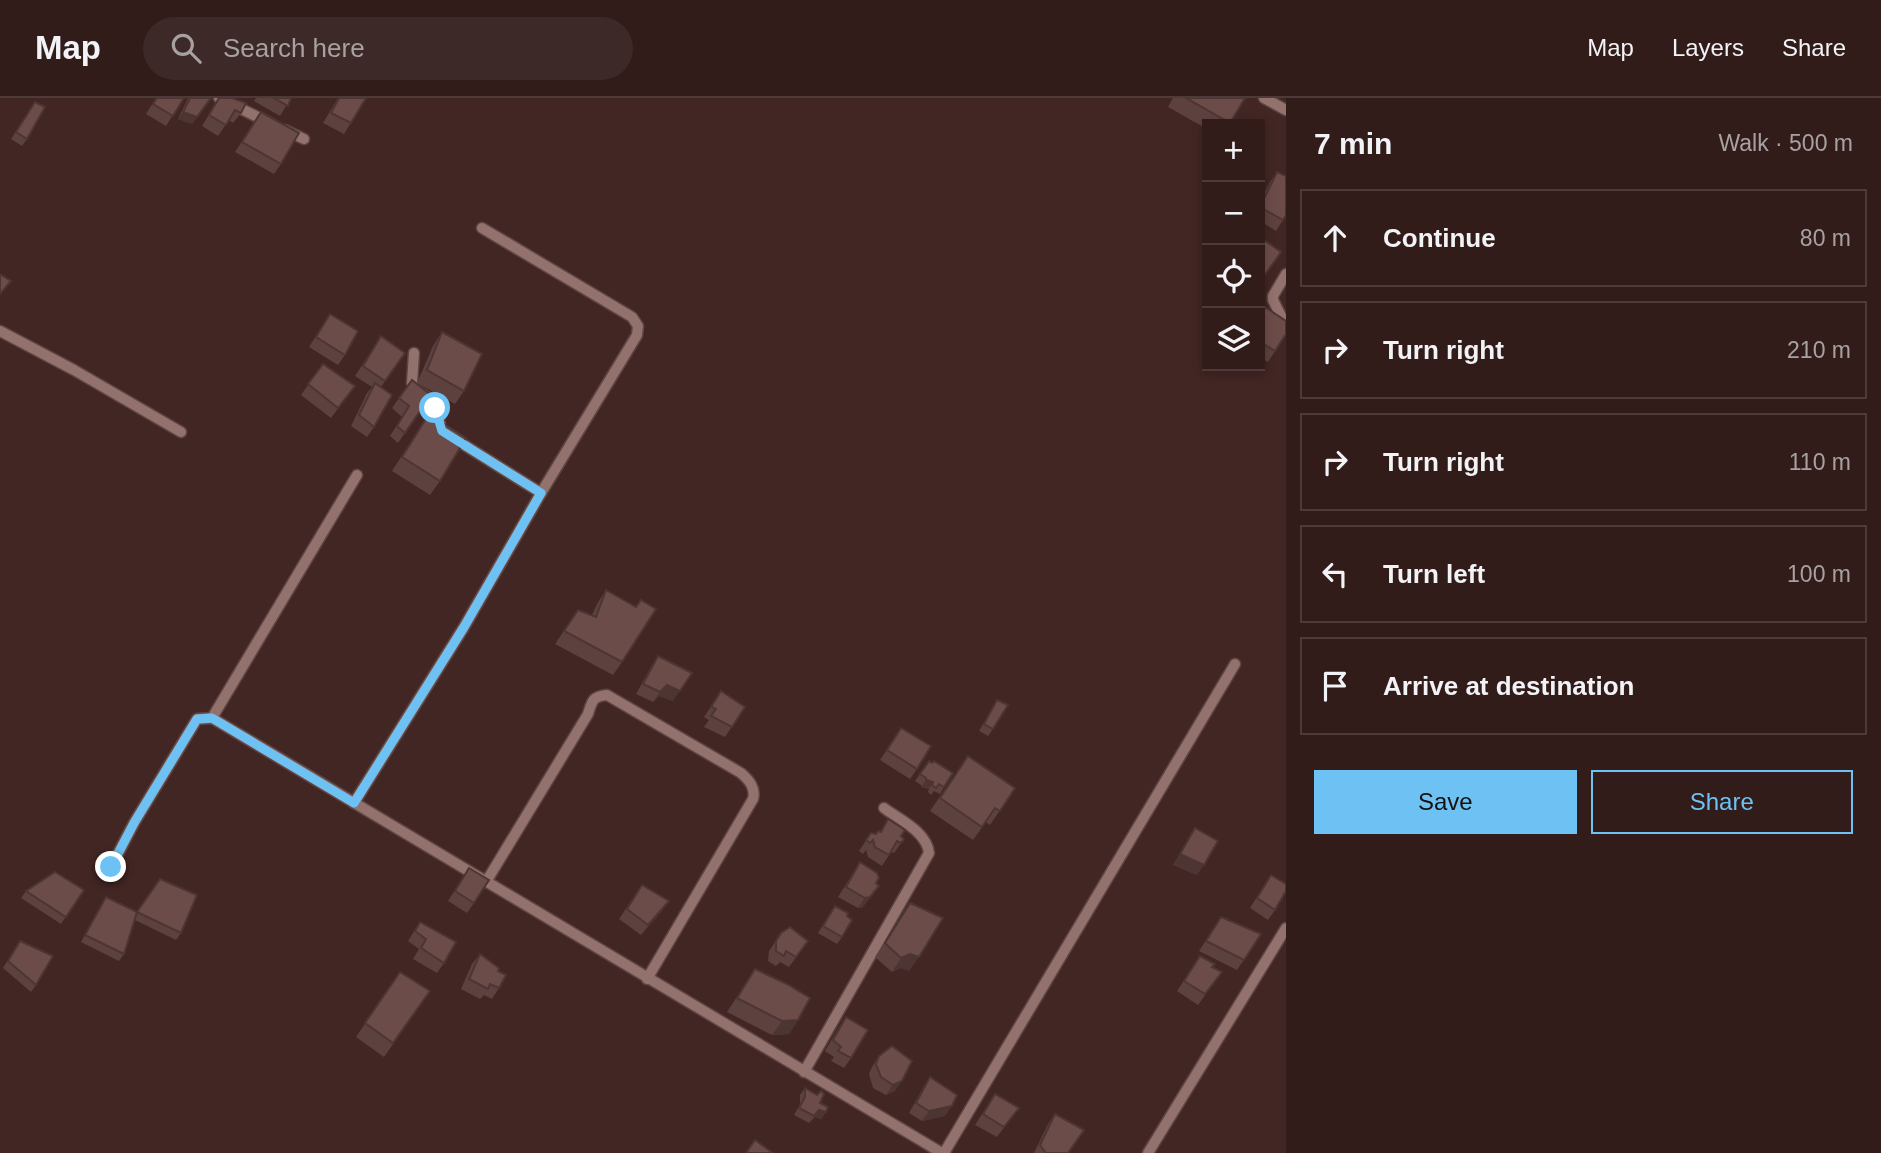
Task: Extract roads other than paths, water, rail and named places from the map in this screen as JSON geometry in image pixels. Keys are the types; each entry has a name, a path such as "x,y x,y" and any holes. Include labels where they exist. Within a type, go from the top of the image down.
{"street":[{"path":"219,98 304,139"},
{"path":"1264,98 1286,110"},
{"path":"354,803 464,627 637,335 638,326 632,317 482,228"},
{"path":"1286,274 1273,296 1286,326"},
{"path":"0,331 181,432"},
{"path":"414,353 412,383 435,408 442,431 541,493"},
{"path":"212,718 357,475"},
{"path":"111,867 134,823 197,719 212,718 943,1153 1236,664"},
{"path":"486,882 588,714 592,700 597,696 607,695 741,774 752,786 753,799 647,979"},
{"path":"804,1072 929,853 922,835 884,808"},
{"path":"1148,1153 1286,928"}]}
